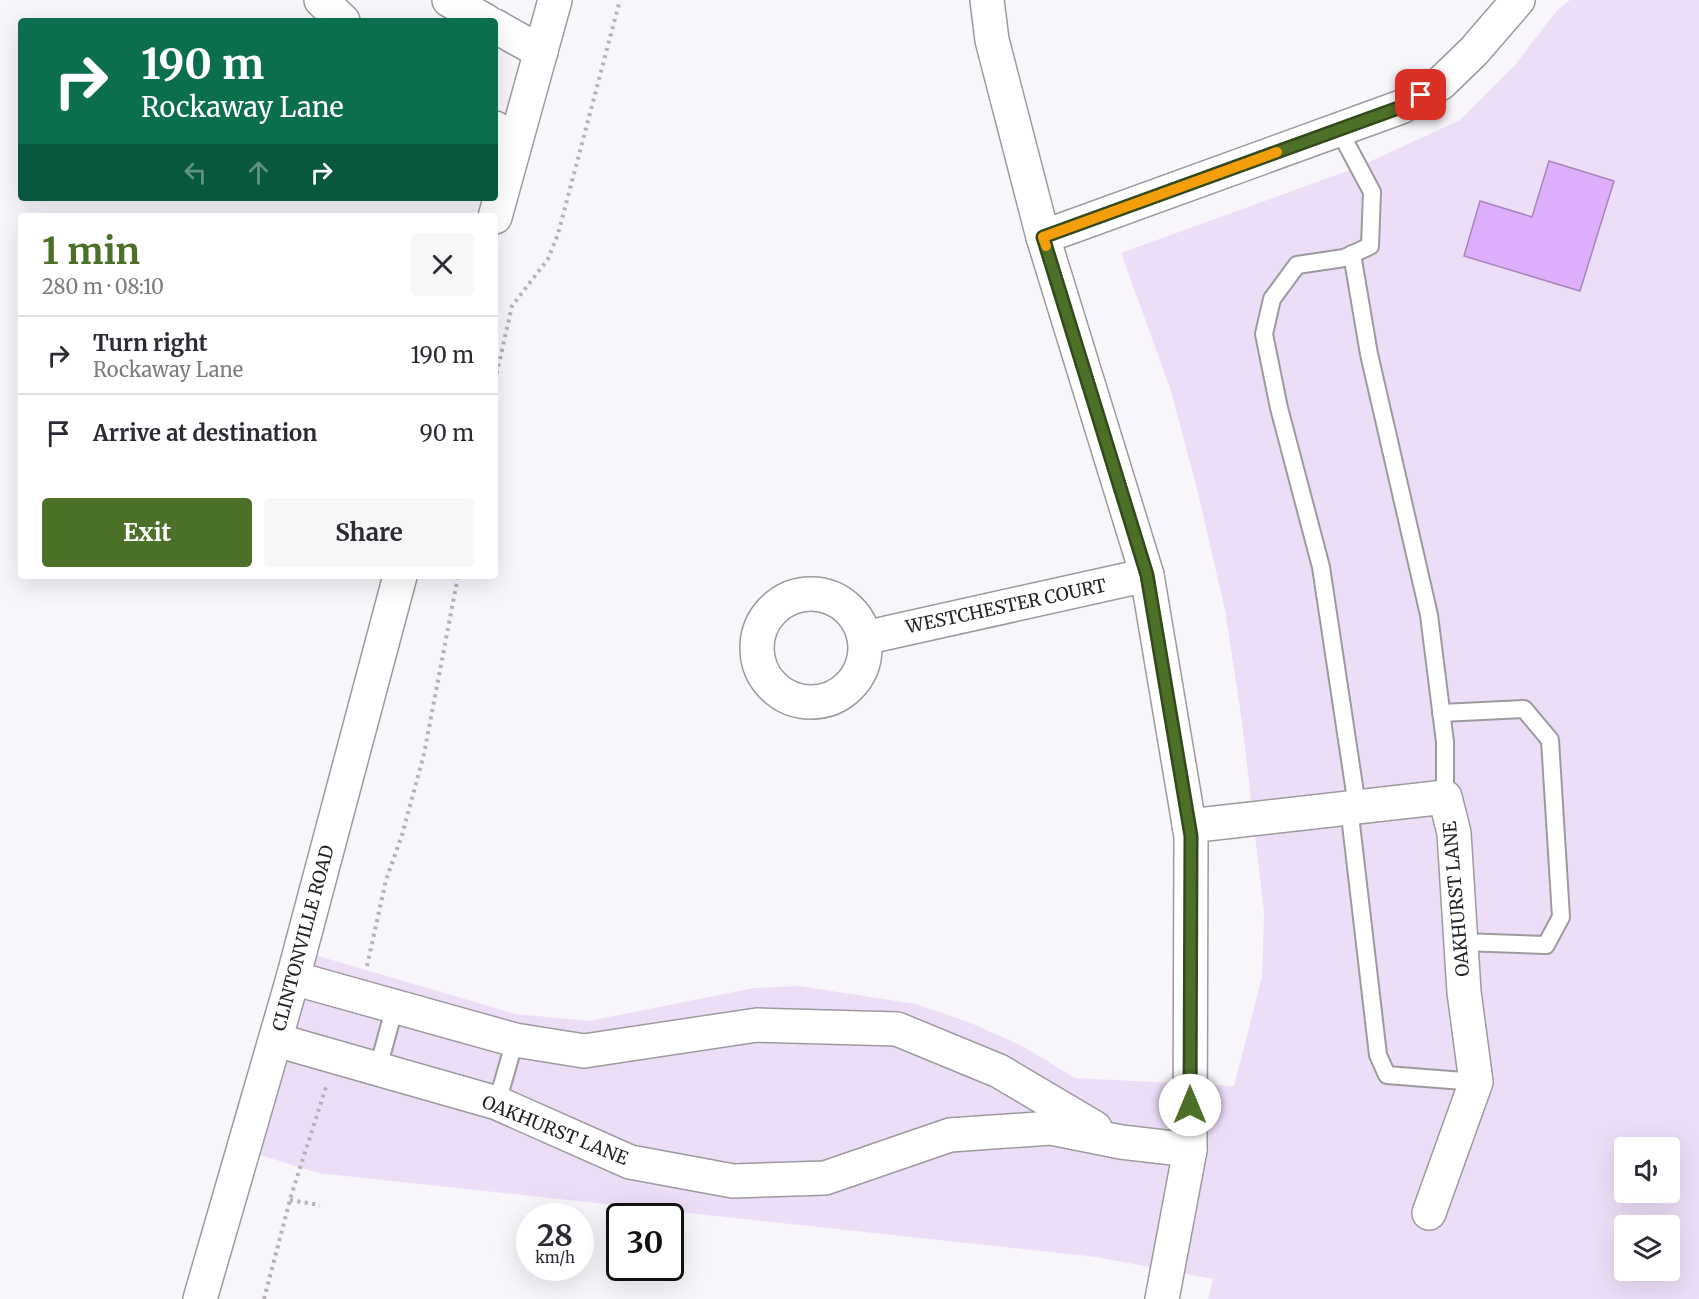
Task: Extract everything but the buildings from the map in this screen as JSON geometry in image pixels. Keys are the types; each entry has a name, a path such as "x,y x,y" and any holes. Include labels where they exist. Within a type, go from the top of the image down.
{"street":[{"path":"321,0 340,18"},
{"path":"449,0 481,18"},
{"path":"498,193 505,136 541,52 555,0"},
{"path":"987,0 992,40 1043,237 1147,575 1189,826 1190,1150 1162,1299"},
{"path":"1043,237 1401,107 1441,83 1474,51 1518,0"},
{"path":"498,28 541,52"},
{"name":"WESTCHESTER COURT","path":"864,638 1147,575"},
{"name":"CLINTONVILLE ROAD","path":"200,1299 276,1040 399,579"},
{"name":"OAKHURST LANE","path":"1189,826 1445,797 1454,833 1464,993 1476,1082 1429,1214"},
{"name":"OAKHURST LANE","path":"293,978 515,1040 584,1051 757,1025 897,1029 999,1071 1120,1142"},
{"name":"OAKHURST LANE","path":"276,1040 497,1103 630,1162 734,1181 825,1178 950,1135 1051,1128 1120,1142 1190,1150"}],"lane":[{"path":"1339,130 1372,192 1370,246 1344,258 1296,265 1272,299 1264,334 1279,408 1322,567 1353,806 1378,1055 1387,1075 1476,1082"},
{"path":"1352,254 1369,354 1428,615 1445,742 1445,797"},
{"path":"1441,713 1524,709 1550,740 1561,917 1546,945 1461,942"},
{"path":"378,1068 395,1006"},
{"path":"497,1103 515,1040"}],"path":[{"path":"498,368 512,306 548,259 558,234 620,0"},
{"path":"361,997 386,880 402,835 424,754 457,579"},
{"path":"264,1299 290,1200 336,1056"},
{"path":"290,1200 320,1205"}],"shaded area":[{"path":"1570,0 1699,0 1699,1299 1208,1299 1213,1279 1096,1257 684,1213 684,1203 606,1204 318,1173 260,1155 315,955 516,1014 589,1021 754,988 799,986 916,1004 971,1023 1024,1047 1075,1078 1234,1086 1262,977 1264,913 1242,722 1225,610 1198,493 1171,391 1121,253 1358,167 1460,120 1515,65 1557,10"},
{"path":"1549,161 1614,181 1580,291 1464,256 1480,201 1532,217"}],"slow traffic":[{"path":"1046,246 1043,237 1277,152"}],"route":[{"path":"1190,1105 1191,836 1147,575 1043,237 1401,107 1421,95"}]}
